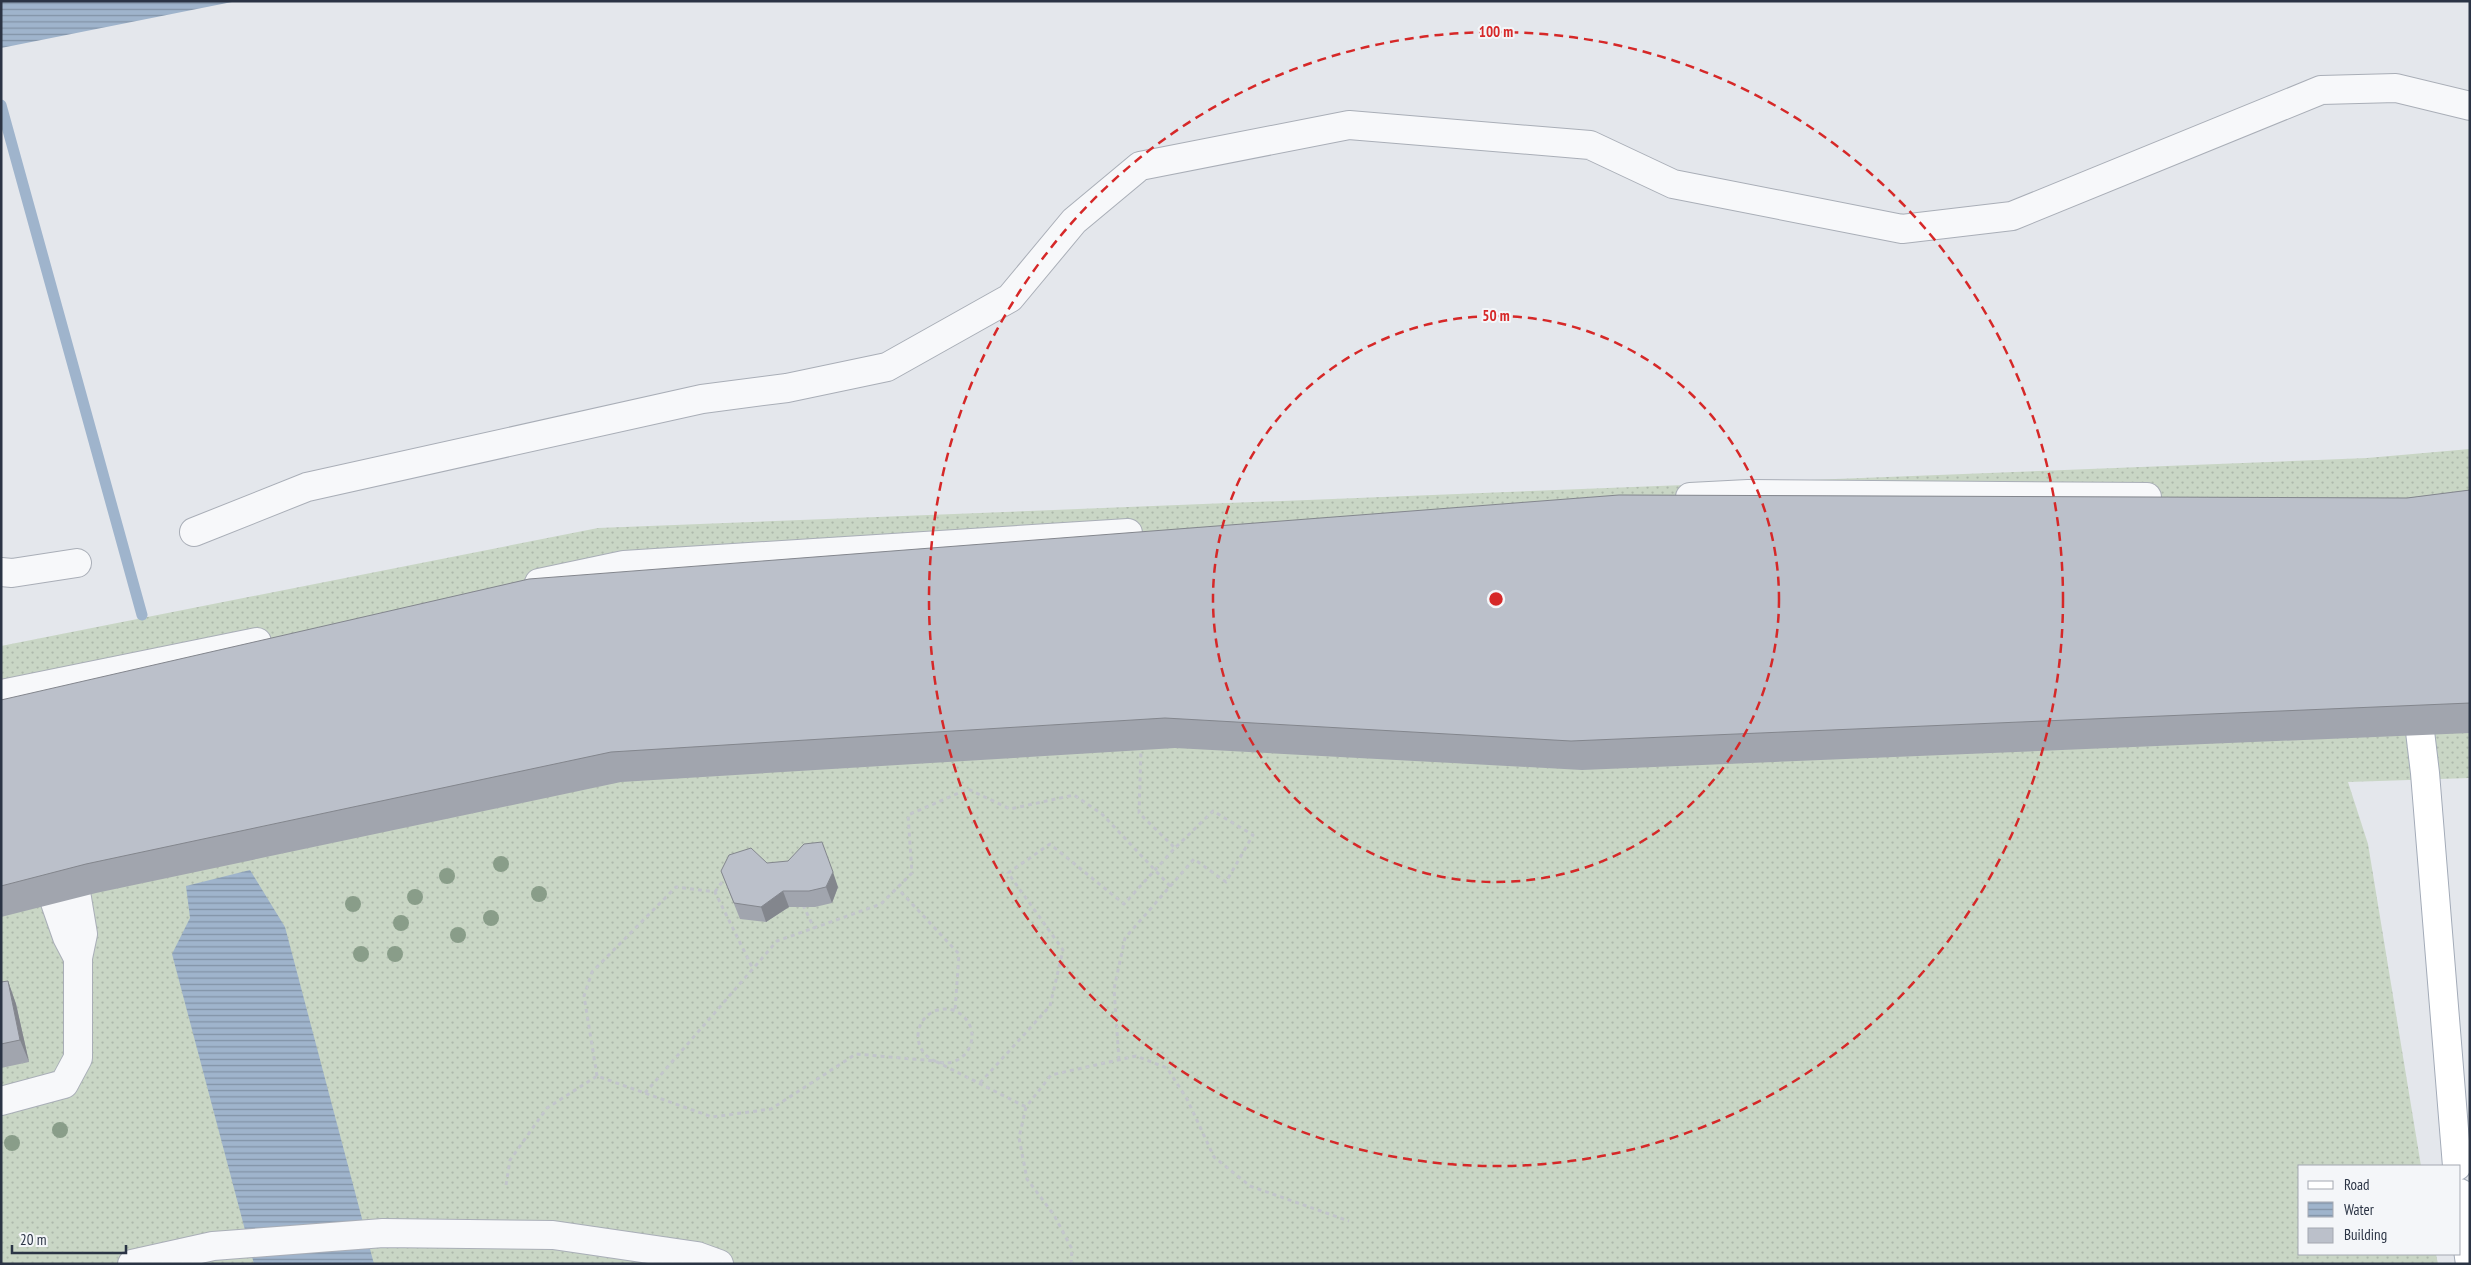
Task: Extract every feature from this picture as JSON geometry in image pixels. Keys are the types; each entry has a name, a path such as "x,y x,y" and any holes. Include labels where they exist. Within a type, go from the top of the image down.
{"main road":[{"path":"2416,676 2457,1165"},
{"path":"2461,1200 2470,1264"}],"street":[{"path":"194,532 307,487 702,399 787,388 887,367 1010,298 1074,221 1140,166 1350,125 1590,145 1672,184 1902,229 2012,216 2321,90 2396,88 2470,106"},
{"path":"1668,499 1748,494 2172,497"},
{"path":"517,587 624,565 1151,532"},
{"path":"1,572 12,574 77,563"},
{"path":"1,694 283,636"},
{"path":"1,1101 64,1084 78,1058 78,958 83,934 69,844"},
{"path":"38,852 67,937 78,958"},
{"path":"132,1264 213,1246 382,1233 553,1235 697,1256 719,1264"}],"path":[{"path":"1142,750 1140,813 1175,848"},
{"path":"645,1093 777,941 881,904 912,873 908,815 968,789 1010,809 1074,795 1102,814 1170,886"},
{"path":"980,1083 1050,1006 1063,950 1008,873 1050,844 1124,904 1175,848 1213,811 1253,835 1226,882 1194,859 1125,938 1114,989 1119,1060"},
{"path":"715,892 727,876"},
{"path":"597,1076 584,996 592,972 676,887 715,892"},
{"path":"715,892 753,969"},
{"path":"901,892 959,954 955,1011"},
{"path":"802,901 814,928"},
{"path":"597,1076 712,1117 770,1109 856,1054 935,1061 951,1063 966,1054 972,1039 969,1022 955,1011 946,1009 937,1011 923,1022 919,1031 921,1049 935,1061 1026,1107"},
{"path":"1071,1264 1072,1249 1054,1214 1027,1179 1019,1138 1026,1107 1051,1075 1136,1056 1167,1068 1188,1099 1214,1157 1250,1186 1349,1221"},
{"path":"506,1185 510,1160 546,1108 597,1076"}],"green space":[{"path":"2470,449 2470,778 2348,782 2368,844 2421,1165 2298,1165 2298,1255 2436,1255 2438,1264 1,1264 1,646 598,528 2367,458"}],"water":[{"path":"1,1 237,1 1,48"},
{"path":"250,870 285,927 374,1264 254,1264 172,954 190,918 186,886"}],"building":[{"path":"2470,490 2470,703 1571,741 1165,718 611,752 86,864 1,886 1,700 529,579 1619,495 2407,498"},
{"path":"822,842 833,872 826,887 809,891 783,891 761,907 734,903 721,871 729,855 751,848 767,863 788,861 804,844"},
{"path":"8,981 20,1040 1,1044 1,982"}],"waterway":[{"path":"1,105 142,615"}]}
